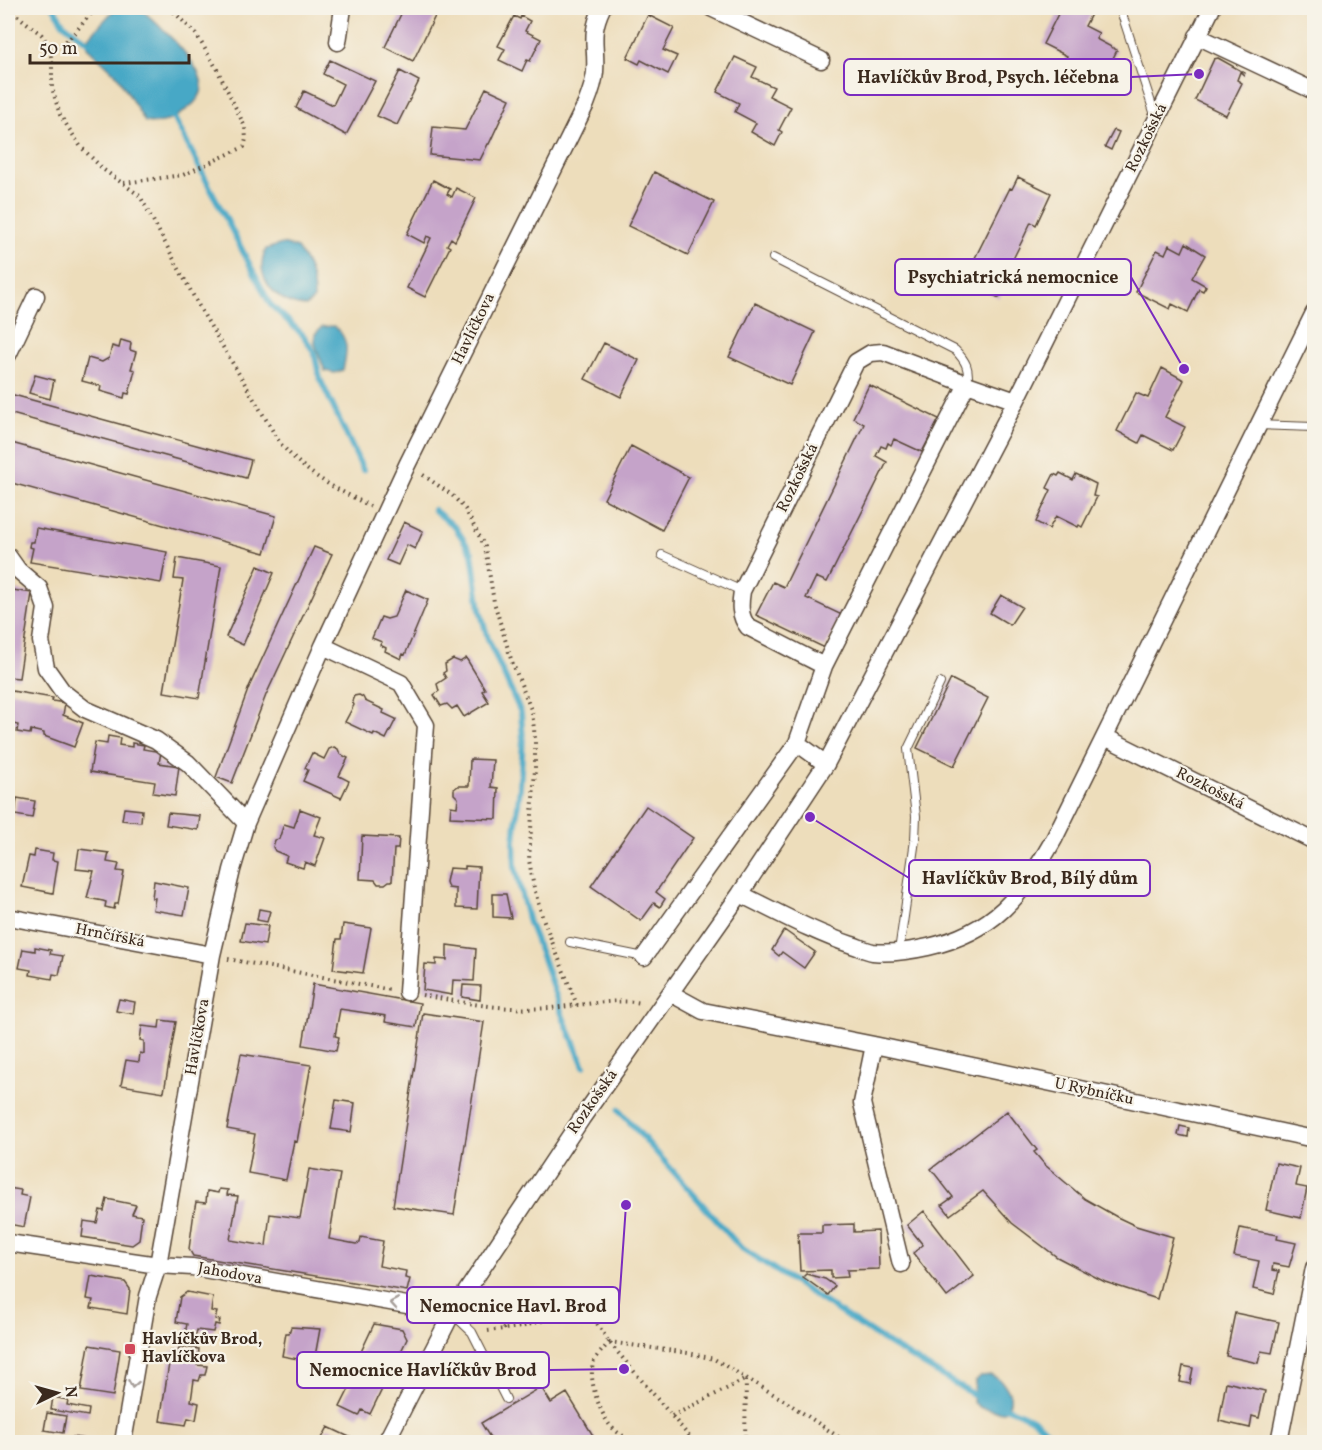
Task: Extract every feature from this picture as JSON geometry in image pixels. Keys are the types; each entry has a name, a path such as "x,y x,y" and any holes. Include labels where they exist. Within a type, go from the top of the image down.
{"street":[{"path":"338,42 343,8"},
{"name":"Havlíčkova","path":"123,1443 148,1296 158,1265 212,956 232,870 246,823 384,513 591,93 595,71 593,40 595,24 602,8"},
{"path":"711,8 821,60"},
{"name":"Rozkošská","path":"386,1443 452,1313 582,1118 740,894 826,764 1016,401 1212,8"},
{"path":"1197,36 1314,91"},
{"path":"8,355 36,296"},
{"path":"740,894 826,937 872,952 899,951 947,943 981,928 1008,907 1034,874 1054,839 1314,313"},
{"name":"Rozkošská","path":"742,591 856,362 871,353 883,352 1016,401"},
{"path":"644,957 797,743 824,666 967,384"},
{"path":"8,556 18,570 39,588 46,608 42,641 46,668 63,692 85,710 156,740 188,763 246,823"},
{"path":"742,591 741,613 748,627 824,666"},
{"path":"323,646 401,683 426,725 407,992"},
{"name":"Rozkošská","path":"1105,737 1314,841"},
{"path":"797,743 826,764"},
{"name":"Hrnčířská","path":"8,917 212,956"},
{"name":"U Rybníčku","path":"670,993 703,1011 1314,1139"},
{"path":"874,1045 862,1103 901,1264"},
{"name":"Jahodova","path":"8,1244 192,1268 452,1313"},
{"path":"1279,1443 1314,1268"}],"lane":[{"path":"1120,8 1156,119"},
{"path":"773,258 955,350 965,360 969,372 967,384"},
{"path":"1259,426 1314,427"},
{"path":"662,555 742,591"},
{"path":"899,951 915,840 916,816 908,749 940,683"},
{"path":"570,942 644,957"},
{"path":"452,1313 472,1332 506,1399"}],"path":[{"path":"8,8 42,35 49,46 52,88 60,115 81,147 104,170 140,196 201,310 280,443 296,462 323,482 384,513"},
{"path":"51,52 70,38 96,8"},
{"path":"124,183 183,175 244,147 245,127 216,69 196,34 171,8"},
{"path":"407,465 452,495 465,509 484,547 494,602 511,659 532,712 535,769 530,869 542,916 577,1005"},
{"path":"212,956 496,1008 550,1008 640,1002 656,1013"},
{"path":"602,1299 591,1314 609,1342 693,1441"},
{"path":"521,1313 502,1329 521,1327 597,1305"},
{"path":"609,1342 714,1359 785,1401 846,1443"},
{"path":"609,1342 594,1362 592,1381 597,1399 610,1425 627,1441 642,1443"},
{"path":"672,1416 746,1379"},
{"path":"745,1443 746,1379"},
{"path":"663,1443 693,1441"}],"water":[{"path":"140,8 167,33 195,66 202,90 190,107 173,119 157,123 145,122 117,75 87,47 87,39 115,9"},
{"path":"282,244 297,248 310,272 314,299 306,306 286,301 270,288 265,280 262,270 266,249"},
{"path":"334,326 343,336 346,346 343,370 335,373 325,371 315,344 315,334 322,327"},
{"path":"991,1375 1005,1386 1010,1397 1010,1402 1002,1412 981,1408 973,1402 975,1381 981,1376"}],"building":[{"path":"404,8 439,8 413,61 385,47"},
{"path":"1061,8 1083,8 1092,12 1085,26 1099,33 1096,39 1117,50 1102,81 1065,62 1067,56 1043,44"},
{"path":"648,15 674,28 663,50 677,56 668,74 641,60 639,64 627,58"},
{"path":"514,16 520,19 521,16 530,21 525,31 541,39 522,71 499,60 505,49 498,46"},
{"path":"735,57 757,67 752,77 774,87 769,96 791,107 779,130 782,132 775,146 751,132 756,123 735,112 739,103 717,92"},
{"path":"1218,58 1245,73 1244,75 1240,72 1237,80 1242,83 1226,115 1195,100 1214,59"},
{"path":"330,60 375,81 346,135 296,108 304,91 333,105 343,84 323,74"},
{"path":"400,71 419,81 397,125 377,116"},
{"path":"486,88 510,99 480,160 430,155 433,127 465,130"},
{"path":"1114,130 1119,132 1111,150 1105,147"},
{"path":"654,172 714,202 688,255 628,226"},
{"path":"1018,177 1051,193 1036,225 1031,222 1013,259 1018,261 999,298 966,281 974,265 972,264 1010,188 1012,189"},
{"path":"433,180 450,189 447,194 452,197 456,188 476,198 455,241 451,238 447,245 450,247 425,297 407,288 431,238 427,236 424,243 407,234"},
{"path":"1186,243 1205,255 1192,278 1206,286 1203,291 1199,289 1188,312 1172,304 1170,309 1136,292 1157,250 1165,254 1169,245 1182,252"},
{"path":"755,303 815,332 790,385 729,357"},
{"path":"121,340 131,343 130,350 136,352 131,369 135,370 129,394 125,393 124,398 100,391 101,386 82,381 88,358 102,362 109,358 112,346 119,348"},
{"path":"604,343 639,360 621,397 585,379"},
{"path":"1162,368 1184,380 1165,417 1185,427 1173,450 1143,435 1139,443 1117,431 1136,393 1148,398"},
{"path":"35,375 54,380 50,399 29,393"},
{"path":"869,385 939,419 922,452 894,439 891,445 888,443 886,448 881,446 876,456 887,462 827,582 816,577 806,598 842,615 825,648 756,615 773,582 784,587 864,424 853,418"},
{"path":"10,394 251,460 246,478 8,413"},
{"path":"8,442 276,516 265,553 8,482"},
{"path":"631,446 689,477 662,530 604,499"},
{"path":"1060,473 1073,480 1076,474 1096,484 1093,496 1097,497 1082,527 1056,516 1049,529 1036,522 1051,490 1047,488 1054,474 1058,476"},
{"path":"404,522 423,531 415,549 407,545 398,565 386,560"},
{"path":"36,528 167,552 161,583 30,562 33,548 29,547 30,542 34,542"},
{"path":"314,547 332,554 266,695 232,783 216,777 249,687"},
{"path":"177,558 221,566 199,698 164,692 183,580 174,579"},
{"path":"258,566 274,573 243,645 226,637"},
{"path":"13,590 32,593 19,678 8,677 8,626"},
{"path":"406,590 428,600 405,655 403,654 401,659 385,651 386,648 380,645 382,642 372,638 381,617 387,619 394,617"},
{"path":"1001,595 1022,607 1010,625 990,613"},
{"path":"466,658 485,689 482,691 489,702 464,717 457,706 452,709 447,704 441,706 434,695 439,691 437,684 446,678 443,673 446,671 445,664 453,659 460,662"},
{"path":"951,679 988,698 954,766 917,748"},
{"path":"12,691 53,698 52,701 65,703 63,715 83,723 74,747 44,736 44,733 31,730 30,734 17,732 18,725 8,723 8,694"},
{"path":"359,695 365,701 384,710 383,713 396,719 386,739 345,722 354,705 352,701 354,696"},
{"path":"108,736 120,738 119,745 132,747 132,743 144,745 143,749 161,752 159,763 179,766 175,796 153,793 155,782 90,772 95,742 107,744"},
{"path":"334,747 348,758 339,776 349,781 341,798 303,781 308,770 305,768 312,753 324,759 329,749"},
{"path":"470,759 493,760 491,787 498,788 497,819 450,817 451,806 457,807 458,798 454,794 454,789 458,786 469,786"},
{"path":"17,798 35,801 32,818 15,815"},
{"path":"646,806 693,838 656,892 665,899 660,907 654,903 641,921 591,886"},
{"path":"124,808 142,810 141,822 122,820"},
{"path":"300,809 321,817 314,835 325,838 315,866 305,862 303,868 285,862 287,856 275,851 273,847 275,840 279,839 284,824 294,827"},
{"path":"168,813 200,816 198,830 166,825"},
{"path":"362,836 399,838 398,849 394,849 392,881 378,884 375,880 360,879"},
{"path":"79,849 109,853 107,862 119,864 117,871 124,872 118,904 115,904 114,909 105,907 106,902 87,898 94,871 76,869"},
{"path":"35,850 53,853 52,860 58,861 53,893 22,887 29,856 34,857"},
{"path":"465,866 479,867 477,909 456,908 456,889 448,888 446,882 449,868 465,869"},
{"path":"154,881 189,888 184,915 153,910"},
{"path":"493,894 506,894 511,918 493,917"},
{"path":"259,909 270,911 267,922 257,920"},
{"path":"245,923 268,926 265,945 241,941"},
{"path":"343,924 371,928 363,973 333,969 337,939 341,939"},
{"path":"784,930 815,952 804,968 782,952 779,956 772,950"},
{"path":"447,945 476,949 474,981 453,980 452,995 423,990 425,964 436,965 436,959 447,960"},
{"path":"35,947 51,950 50,954 63,956 59,975 53,974 52,979 30,975 31,970 19,968 23,949 35,951"},
{"path":"313,984 420,1003 416,1027 385,1022 386,1016 340,1009 335,1036 339,1037 336,1051 303,1045"},
{"path":"463,985 481,986 480,1000 462,997"},
{"path":"119,999 135,1002 133,1014 116,1011"},
{"path":"423,1013 484,1022 454,1215 393,1206"},
{"path":"160,1020 176,1022 164,1092 121,1085 126,1060 139,1062 140,1053 144,1054 144,1041 140,1040 142,1026 159,1028"},
{"path":"241,1054 311,1065 297,1142 294,1141 286,1180 248,1173 255,1134 227,1129"},
{"path":"336,1100 355,1103 351,1132 331,1129"},
{"path":"1007,1111 1037,1150 1034,1152 1045,1165 1085,1199 1136,1226 1173,1237 1157,1299 1105,1282 1057,1257 1012,1223 983,1191 950,1215 942,1205 953,1197 931,1169"},
{"path":"1180,1126 1189,1128 1188,1137 1178,1135"},
{"path":"1276,1163 1300,1168 1296,1186 1307,1188 1301,1218 1266,1210"},
{"path":"309,1169 340,1174 329,1239 356,1244 360,1243 361,1237 383,1241 379,1266 406,1271 405,1278 410,1279 407,1291 193,1256 189,1249 196,1202 206,1203 207,1191 218,1193 219,1189 228,1190 227,1195 238,1196 230,1240 266,1246 270,1214 300,1218"},
{"path":"8,1188 21,1190 20,1195 30,1197 24,1227 8,1224"},
{"path":"107,1199 136,1205 132,1214 142,1216 139,1240 132,1245 82,1237 84,1221 97,1223 100,1210 104,1211"},
{"path":"924,1211 974,1276 947,1297 913,1253 923,1245 907,1225"},
{"path":"854,1224 854,1232 878,1231 879,1269 847,1270 848,1277 831,1278 831,1270 800,1271 798,1233 822,1233 822,1225"},
{"path":"1240,1228 1278,1235 1277,1239 1296,1243 1289,1267 1273,1264 1272,1270 1279,1271 1274,1294 1253,1289 1259,1261 1234,1256"},
{"path":"8,1263 14,1264 10,1292 8,1292"},
{"path":"806,1274 825,1279 835,1286 828,1295 803,1277"},
{"path":"91,1276 125,1282 130,1289 127,1314 91,1308 93,1300 87,1299"},
{"path":"187,1292 213,1297 211,1311 217,1312 215,1319 220,1320 219,1325 215,1324 213,1332 197,1330 196,1335 185,1334 187,1324 176,1322 180,1297"},
{"path":"1235,1313 1279,1322 1272,1353 1261,1351 1258,1363 1226,1356"},
{"path":"374,1324 402,1329 407,1339 389,1376 371,1367 373,1362 360,1354"},
{"path":"291,1327 320,1329 314,1362 282,1356 286,1333 289,1333"},
{"path":"89,1345 120,1350 113,1396 81,1391"},
{"path":"179,1347 199,1349 197,1365 207,1366 205,1375 201,1375 199,1381 194,1380 191,1401 199,1403 196,1420 188,1418 186,1425 160,1421 171,1351 178,1352"},
{"path":"1183,1366 1193,1368 1190,1384 1180,1382"},
{"path":"366,1374 385,1383 370,1414 362,1410 359,1416 340,1407 354,1379 361,1383"},
{"path":"1226,1382 1265,1391 1259,1418 1252,1416 1250,1428 1219,1421"},
{"path":"541,1387 551,1403 567,1393 597,1442 486,1442 491,1439 481,1423"},
{"path":"53,1397 68,1400 67,1405 89,1409 88,1416 51,1410"},
{"path":"47,1413 66,1416 63,1433 44,1430"},
{"path":"328,1427 360,1442 320,1442"},
{"path":"73,1437 98,1441 98,1442 72,1442"}],"waterway":[{"path":"54,8 63,23 93,44"},
{"path":"171,112 270,304 303,335 314,352 320,379 363,470"},
{"path":"434,510 455,527 472,553 480,610 488,639 521,713 523,739 514,841 515,867 529,923 563,1017 584,1066"},
{"path":"619,1110 740,1247 884,1341 979,1398"},
{"path":"1000,1405 1038,1423 1054,1442"}],"place":[{"name":"Havlíčkův Brod, Psych. léčebna","path":"1199,74"},
{"name":"Psychiatrická nemocnice","path":"1184,369"},
{"name":"Havlíčkův Brod, Bílý dům","path":"810,817"},
{"name":"Nemocnice Havl. Brod","path":"626,1205"},
{"name":"Havlíčkův Brod, Havlíčkova","path":"130,1349"},
{"name":"Nemocnice Havlíčkův Brod","path":"624,1369"}]}
